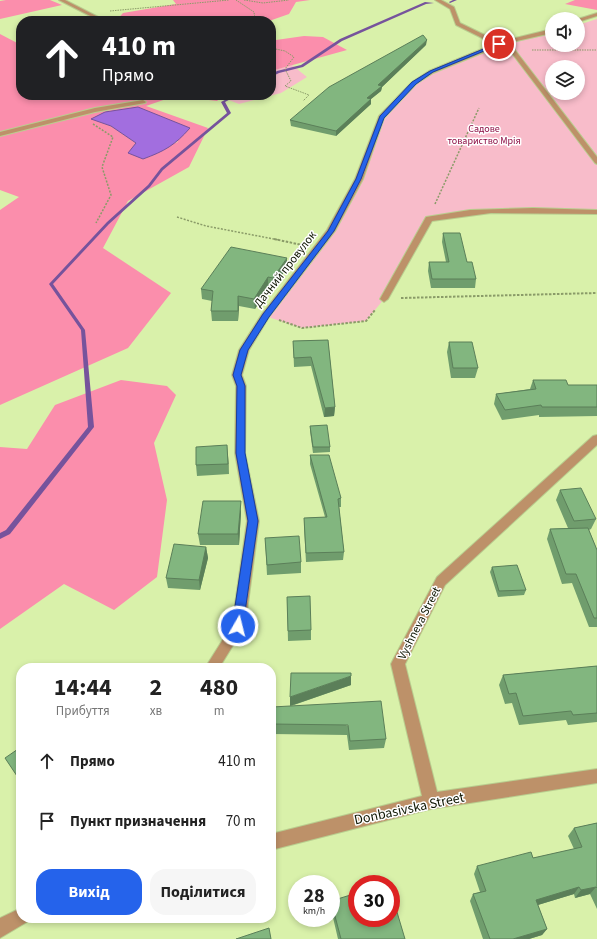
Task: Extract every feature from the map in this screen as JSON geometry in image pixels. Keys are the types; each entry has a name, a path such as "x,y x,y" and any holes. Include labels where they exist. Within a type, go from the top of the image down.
{"street":[{"path":"61,0 92,16"},
{"path":"437,0 452,8 458,24 513,51 597,162"},
{"path":"585,18 597,14"},
{"path":"585,23 597,19"},
{"name":"Дачний провулок","path":"215,663 238,626 253,521 240,453 241,386 237,375 244,350 265,316 331,231 358,179 381,117 414,83 431,72 499,44 545,32"},
{"path":"0,134 95,110 142,102"},
{"path":"384,299 428,219 453,213 505,211 597,212"},
{"name":"Vyshneva Street","path":"431,801 398,664 441,581 597,439"},
{"name":"Donbasivska Street","path":"276,841 431,801 597,776"},
{"path":"0,929 16,918"}],"path":[{"path":"85,13 184,6 229,0"},
{"path":"236,0 254,12 255,16"},
{"path":"244,0 263,3 289,0"},
{"path":"276,49 285,51 294,57 285,69 291,82 285,86 309,95 303,101"},
{"path":"513,51 597,50"},
{"path":"428,219 479,108"},
{"path":"95,110 84,120 113,138 111,148 105,158 102,168 111,195 96,223"},
{"path":"177,217 206,226 318,248"},
{"path":"265,316 302,328 366,320 384,299 597,292"}],"green space":[{"name":"Садове товариство Мрія","path":"597,19 597,212 505,211 429,219 384,299 366,321 302,328 265,316 318,248 359,179 381,117 414,83 431,72 499,44 545,33 545,52 585,52 585,23"},
{"path":"292,65 307,77 281,93 276,94 276,70"},
{"path":"229,100 254,100 239,104"}],"shaded area":[{"path":"50,0 62,5 0,19 0,1"},
{"path":"173,0 310,0 296,2 289,14 276,19 276,16 120,16 123,13 176,4"},
{"path":"575,0 597,0 597,10 565,4"},
{"path":"0,34 16,42 16,100 163,100 146,106 208,128 189,167 128,201 103,248 171,293 128,348 0,405 0,210 19,197 0,190","holes":["138,107 178,142 129,154 136,143 111,126 92,119"]},
{"path":"304,36 323,37 347,50 276,70 276,40"},
{"path":"138,107 190,128 169,147 143,159 128,153 136,143 111,126 91,119 105,112"},
{"path":"121,380 167,386 176,395 154,443 167,500 157,577 114,610 64,584 0,629 0,447 27,449 55,405"}],"building":[{"path":"423,35 427,40 378,85 382,86 367,98 371,99 336,131 290,120 329,87"},
{"path":"443,233 460,233 467,262 472,262 476,279 432,279 429,262 449,262"},
{"path":"231,247 287,258 273,278 268,277 254,299 238,296 238,311 211,311 213,291 201,289"},
{"path":"328,340 335,407 325,408 311,357 294,358 293,341"},
{"path":"449,342 472,342 478,368 453,368"},
{"path":"533,380 566,380 568,385 597,385 597,407 542,407 541,405 505,410 496,394 536,389"},
{"path":"327,425 330,447 313,447 310,426"},
{"path":"227,445 228,464 196,465 196,447"},
{"path":"310,455 329,455 341,498 338,499 344,552 306,553 304,518 327,517"},
{"path":"581,488 596,519 574,521 560,490"},
{"path":"203,501 241,501 238,534 198,534"},
{"path":"588,528 597,550 597,618 594,618 576,574 566,574 550,529"},
{"path":"299,536 301,562 267,565 265,538"},
{"path":"174,544 206,547 199,580 166,578"},
{"path":"517,565 526,590 499,591 492,567"},
{"path":"310,596 311,630 288,631 287,597"},
{"path":"597,666 597,713 573,715 571,711 523,716 516,693 509,694 503,675"},
{"path":"291,673 351,673 351,676 290,697"},
{"path":"381,701 386,739 350,741 348,725 276,724 276,707"},
{"path":"16,750 16,774 5,758"},
{"path":"597,823 597,888 581,890 579,887 536,900 547,929 513,939 490,939 473,894 486,891 477,866 531,852 533,858 582,847 574,828"},
{"path":"348,896 348,927 400,927 400,922 405,939 341,939 338,927 340,927 340,898"},
{"path":"269,928 271,939 236,939"}],"waterway":[{"path":"450,2 456,0"},
{"path":"276,73 302,66 341,40 426,3 433,3"},
{"path":"0,536 8,532 91,427 83,330 51,284 108,223 149,186 162,169 229,113 223,102 227,100"}],"route":[{"path":"238,626 253,521 240,453 241,386 237,375 244,350 265,316 331,231 358,179 381,117 414,83 431,72 499,44"}]}
